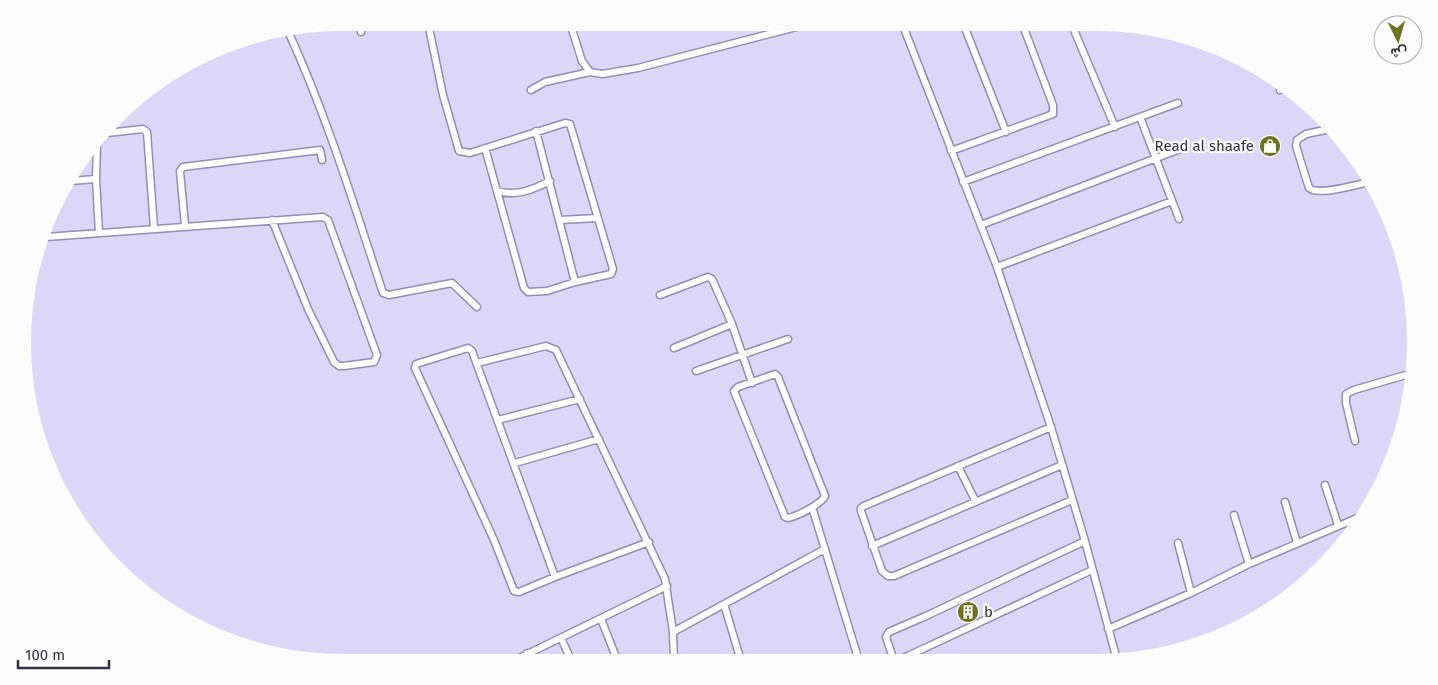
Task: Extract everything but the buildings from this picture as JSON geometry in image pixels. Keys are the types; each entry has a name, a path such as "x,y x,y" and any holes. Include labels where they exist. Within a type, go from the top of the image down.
{"street":[{"path":"430,31 443,95 459,151 470,153 485,148 565,123 570,124 613,269 611,274 539,292 528,292 524,288 485,148"},
{"path":"573,31 582,61 590,72"},
{"path":"530,90 545,82 590,72 602,74 623,71 777,31"},
{"path":"906,31 997,267 1051,427 1085,541 1115,653"},
{"path":"967,31 1006,132"},
{"path":"951,151 1053,114 1053,105 1025,31"},
{"path":"1075,31 1115,126"},
{"path":"290,36 312,86 335,148 382,293 389,295 452,283 477,307"},
{"path":"963,182 1178,103"},
{"path":"1140,117 1154,159 1179,219"},
{"path":"113,131 143,129 147,132 154,228"},
{"path":"1324,130 1306,134 1297,140 1296,146 1309,188 1322,191 1363,184"},
{"path":"536,132 575,282"},
{"path":"981,225 1180,149"},
{"path":"185,226 180,171 183,167 320,150 322,160"},
{"path":"97,152 99,233"},
{"path":"77,180 96,179"},
{"path":"498,190 505,193 516,193 536,188 550,181"},
{"path":"997,267 1172,201"},
{"path":"50,237 154,228 272,220 323,217 328,220 377,355 374,362 340,366 334,362 308,309 272,220"},
{"path":"560,220 597,218"},
{"path":"660,295 711,277 732,324 752,382"},
{"path":"674,348 732,324"},
{"path":"696,372 788,338"},
{"path":"477,363 546,346 556,350 648,542 667,586 674,654"},
{"path":"556,576 472,351 468,348 416,364 415,368 494,540 514,592 519,592 556,576 648,542"},
{"path":"775,374 778,377 825,496 823,500 812,507 792,517 785,517 734,394 736,388 775,374"},
{"path":"1355,441 1346,403 1346,394 1405,375"},
{"path":"498,420 580,399"},
{"path":"1051,427 861,508 882,572 888,576 894,576 1072,500"},
{"path":"515,463 599,439"},
{"path":"872,546 1062,465"},
{"path":"958,466 976,502"},
{"path":"1326,485 1338,525"},
{"path":"1285,502 1298,543"},
{"path":"812,507 856,654"},
{"path":"1234,516 1249,564"},
{"path":"1108,629 1191,593 1249,564 1350,520"},
{"path":"892,654 886,637 888,632 1085,541"},
{"path":"1178,543 1191,593"},
{"path":"673,632 825,549"},
{"path":"910,654 1092,570"},
{"path":"527,654 667,586"},
{"path":"724,604 739,654"},
{"path":"601,619 615,654"},
{"path":"561,638 568,654"}],"place":[{"name":"Read al shaafe","path":"1270,146"},
{"name":"b","path":"968,612"}]}
